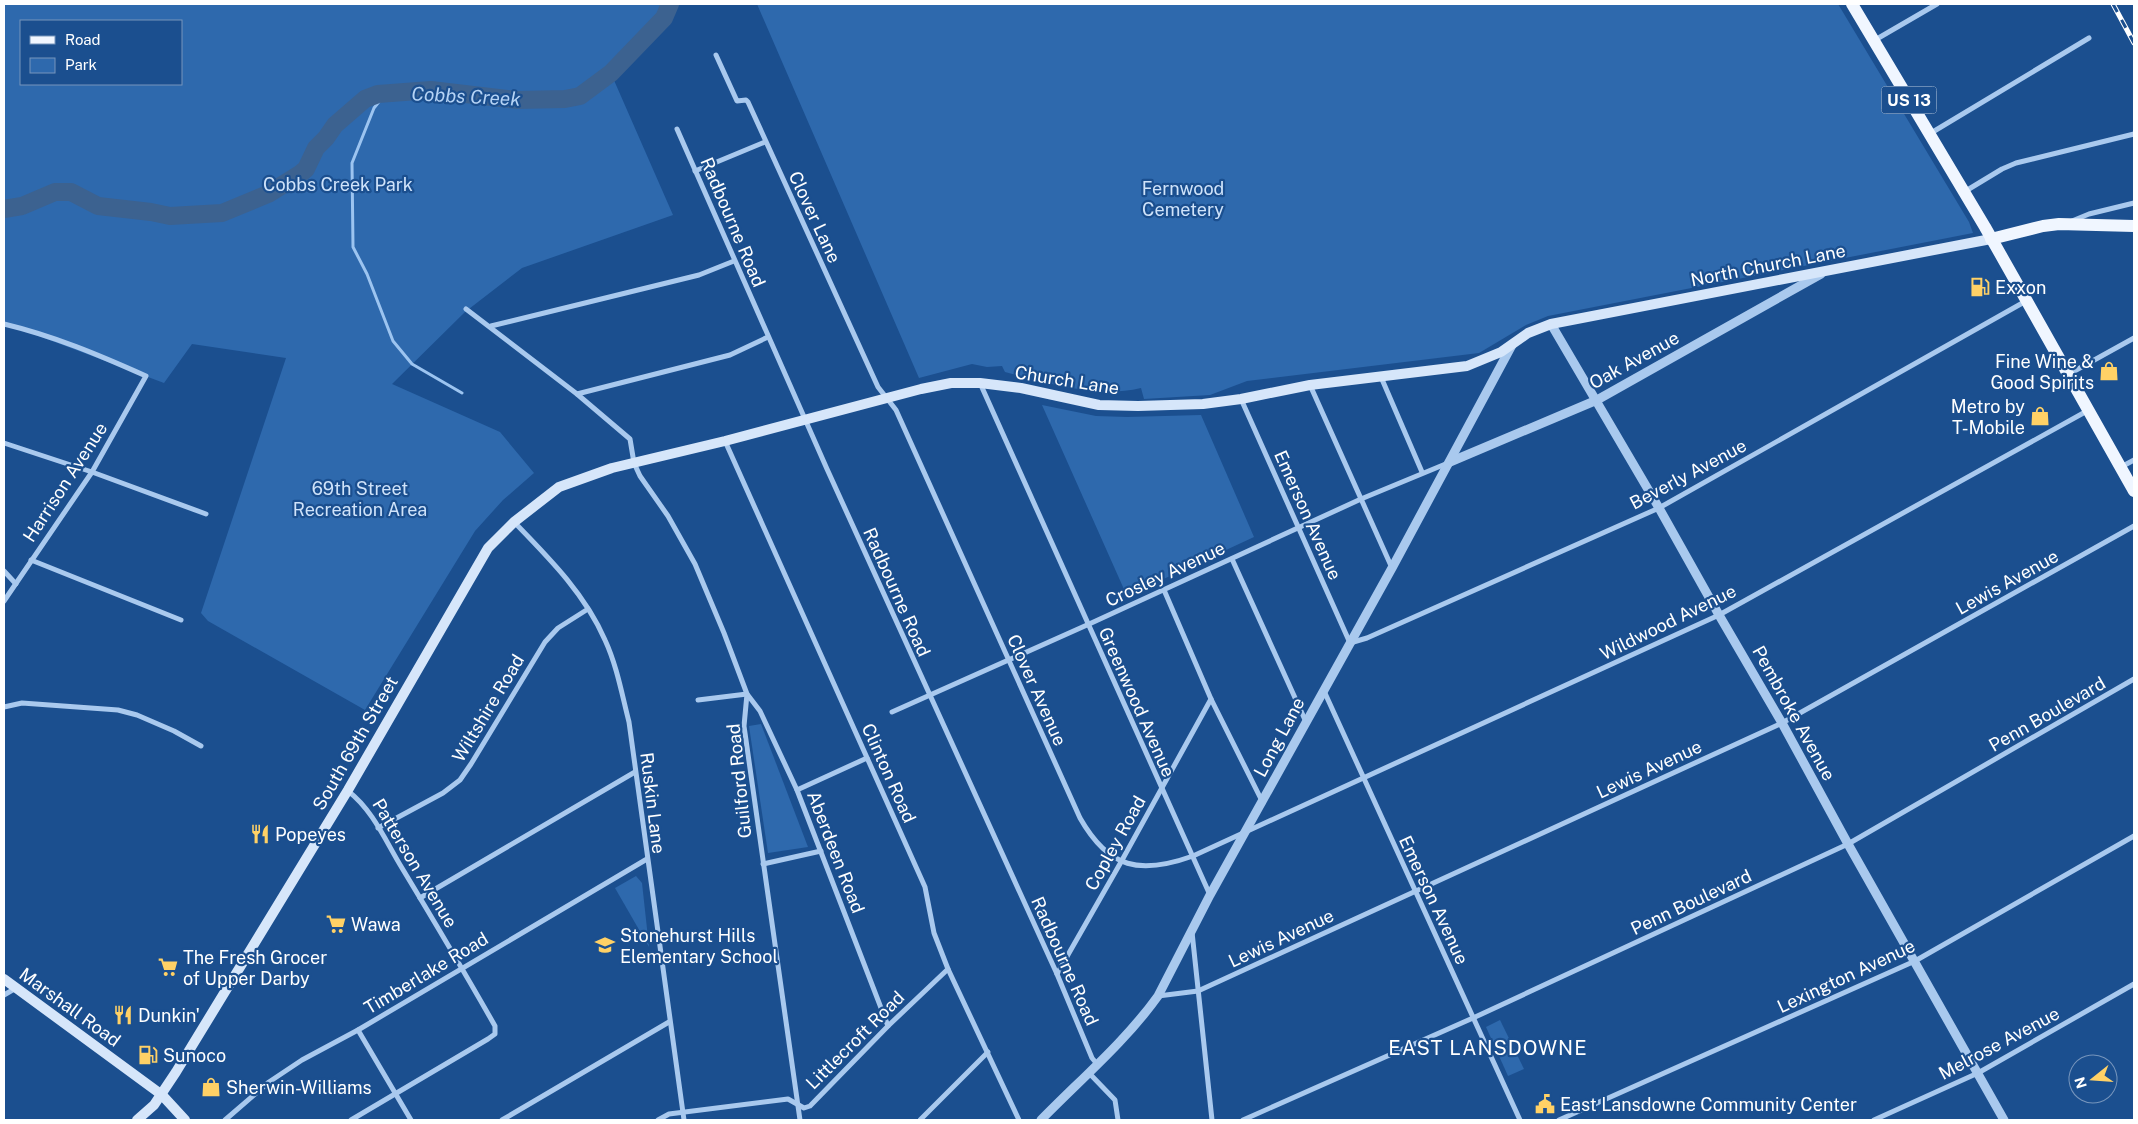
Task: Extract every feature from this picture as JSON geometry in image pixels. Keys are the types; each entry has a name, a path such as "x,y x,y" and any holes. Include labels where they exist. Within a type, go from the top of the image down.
{"main road":[{"name":"US 13","path":"1852,4 1991,239"},
{"path":"2134,226 2066,224 2043,226 1991,239 2134,491"},
{"name":"North Church Lane","path":"1551,324 1991,239"},
{"name":"Church Lane","path":"634,463 921,389 951,383 980,383 1021,388 1099,405 1195,404 1241,399 1310,385 1467,366 1488,358 1528,334 1551,324"},
{"name":"South 69th Street","path":"137,1120 162,1095 348,790 488,548 514,522 559,487 612,468 634,463"},
{"name":"Marshall Road","path":"4,979 162,1095 185,1120"}],"street":[{"path":"1874,41 1937,4"},
{"path":"1929,134 2089,38"},
{"name":"Clover Lane","path":"716,55 737,102 746,100 748,102 878,387 888,399"},
{"name":"Radbourne Road","path":"677,129 734,261 929,696 1057,974 1092,1058 1098,1064"},
{"path":"1964,192 2009,166 2134,134"},
{"path":"695,171 765,142"},
{"path":"2066,224 2089,214 2134,203"},
{"path":"491,326 699,275 734,261"},
{"name":"Oak Avenue","path":"1450,462 1597,400 1827,270"},
{"name":"Beverly Avenue","path":"1350,643 1367,638 1660,508 2026,300"},
{"name":"Guilford Road","path":"466,309 491,326 577,394 630,439 634,463 640,476 668,516 695,564 724,633 747,694 744,726 800,1120"},
{"name":"Harrison Avenue","path":"4,324 42,333 146,376 92,472 4,601"},
{"name":"Pembroke Avenue","path":"1551,324 1660,508 2004,1120"},
{"path":"577,394 730,354 768,337"},
{"path":"2069,375 2134,338"},
{"name":"Long Lane","path":"1041,1120 1098,1064 1147,1011 1158,996 1210,895 1263,803 1512,345"},
{"path":"1381,377 1422,472"},
{"name":"Greenwood Avenue","path":"980,383 1087,625 1210,895"},
{"path":"1310,385 1392,568"},
{"name":"Clover Avenue","path":"888,399 896,410 1080,818 1094,840 1108,854 1121,862 1137,866 1158,867 1193,856 1246,833"},
{"name":"Emerson Avenue","path":"1241,399 1350,643"},
{"name":"Wildwood Avenue","path":"1246,833 1719,615 2088,410"},
{"name":"Clinton Road","path":"725,441 924,887 934,932 948,969 1018,1120"},
{"path":"4,443 92,472 206,514"},
{"path":"2121,467 2134,460"},
{"name":"Crosley Avenue","path":"892,712 1232,559 1361,498 1450,462"},
{"name":"Ruskin Lane","path":"514,522 556,566 588,609 606,641 618,680 629,722 684,1120"},
{"name":"Lewis Avenue","path":"1158,996 1198,991 1782,723 2134,526"},
{"path":"1232,559 1306,722"},
{"path":"31,560 181,620"},
{"path":"4,571 16,584"},
{"path":"1164,590 1211,699 1263,803"},
{"name":"Wiltshire Road","path":"378,828 443,792 460,780 545,642 558,628 588,609"},
{"name":"Penn Boulevard","path":"1243,1120 1473,1018 1848,844 2134,679"},
{"name":"Emerson Avenue","path":"1323,690 1520,1120"},
{"path":"698,700 747,694"},
{"name":"Aberdeen Road","path":"747,694 760,711 797,790 888,1026"},
{"name":"Copley Road","path":"1057,974 1211,699"},
{"path":"4,707 22,702 118,710 137,715 174,731 201,746"},
{"path":"797,790 867,758"},
{"path":"420,898 636,772"},
{"name":"Patterson Avenue","path":"348,790 361,800 462,967 495,1026 495,1034 488,1039 395,1095"},
{"name":"Lexington Avenue","path":"1559,1120 1914,961 2134,836"},
{"path":"763,864 821,851"},
{"name":"Timberlake Road","path":"225,1120 269,1082 302,1060 358,1030 647,859"},
{"path":"1192,930 1212,1120"},
{"name":"Littlecroft Road","path":"658,1120 669,1114 788,1099 804,1108 810,1106 888,1026 948,969"},
{"name":"Melrose Avenue","path":"1874,1120 1978,1073 2134,984"},
{"path":"4,995 16,988"},
{"path":"502,1120 669,1022"},
{"path":"358,1030 411,1120"},
{"path":"920,1120 988,1052"},
{"path":"1089,1073 1115,1100 1118,1120"},
{"path":"351,1120 395,1095"}],"green space":[{"name":"Cobbs Creek Park","path":"4,4 676,4 642,52 613,78 673,215 522,268 465,312 392,384 500,432 534,473 503,500 475,531 365,710 208,621 201,613 286,358 192,344 164,383 4,323"},
{"name":"Fernwood Cemetery","path":"757,4 1838,4 1969,222 1973,233 1548,316 1526,325 1479,353 1247,381 1210,395 1144,399 1141,388 1107,392 1089,391 1055,385 1005,372 1002,366 987,367 972,364 919,378"},
{"path":"1042,405 1096,416 1201,415 1254,537 1127,596"},
{"path":"761,724 808,847 768,853 749,726"},
{"path":"636,876 642,883 649,947 615,888"},
{"path":"1500,1020 1524,1069 1508,1076 1486,1027"}],"waterway":[{"name":"Cobbs Creek","path":"4,209 22,206 55,192 71,192 98,206 170,216 222,213 268,194 300,174 306,169 316,148 335,125 365,99 378,94 431,90 517,100 565,99 580,96 611,73 664,18 670,4"},
{"path":"385,94 374,108 352,163 353,247 367,274 393,341 412,364 462,393"}],"railway":[{"path":"2113,4 2134,43"}],"place":[{"name":"Exxon","path":"1980,287"},
{"name":"Fine Wine & Good Spirits","path":"2109,371"},
{"name":"Metro by T-Mobile","path":"2040,416"},
{"name":"Popeyes","path":"260,834"},
{"name":"Wawa","path":"336,924"},
{"name":"Stonehurst Hills Elementary School","path":"605,945"},
{"name":"The Fresh Grocer of Upper Darby","path":"168,967"},
{"name":"Dunkin'","path":"123,1015"},
{"name":"Sunoco","path":"148,1055"},
{"name":"Sherwin-Williams","path":"211,1087"},
{"name":"East Lansdowne Community Center","path":"1545,1104"}],"district":[{"name":"EAST LANSDOWNE","path":"1488,1048"}],"park label":[{"name":"69th Street Recreation Area","path":"360,498"}]}
